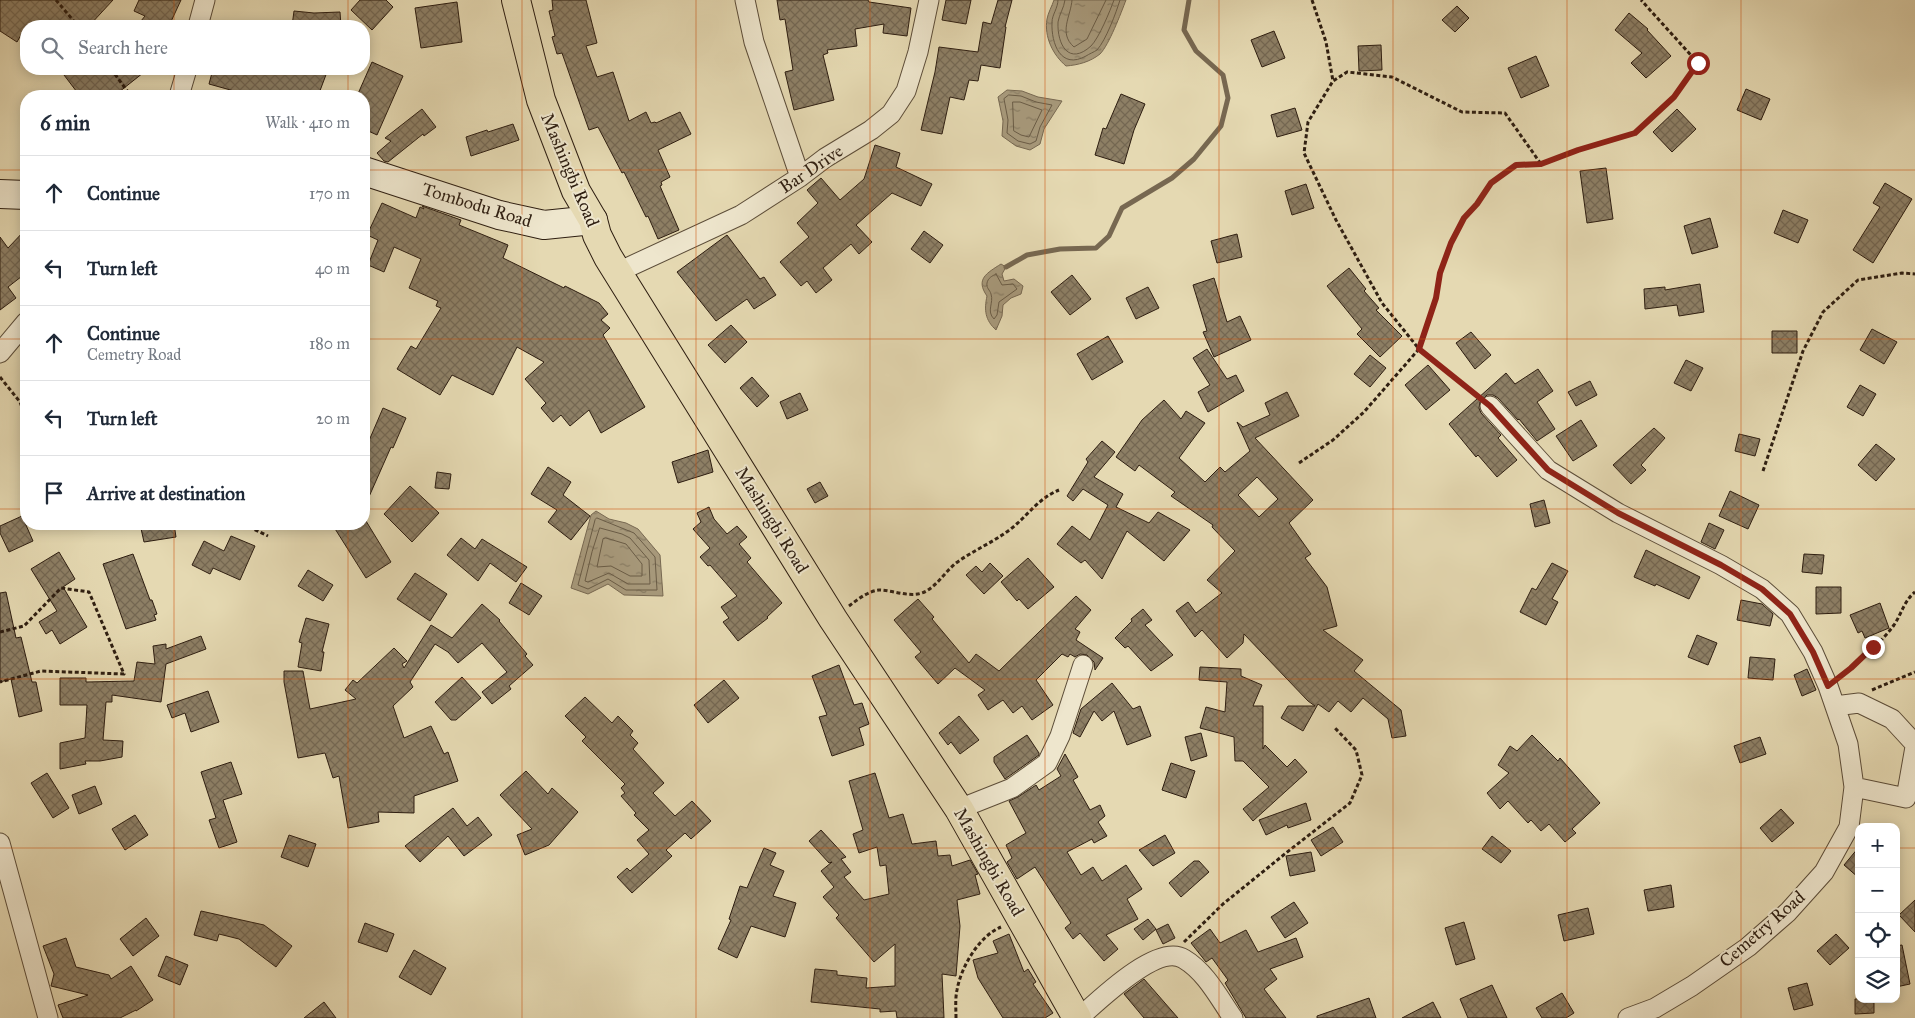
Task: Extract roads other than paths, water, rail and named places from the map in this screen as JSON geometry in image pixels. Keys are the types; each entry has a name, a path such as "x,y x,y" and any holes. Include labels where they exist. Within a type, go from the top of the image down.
{"main road":[{"name":"Mashingbi Road","path":"516,0 541,100 576,190 593,220 597,235 833,619 959,809 1078,1018"},
{"name":"Tombodu Road","path":"370,173 499,215 544,225 593,220"},
{"path":"0,194 20,195"}],"street":[{"path":"200,20 205,0"},
{"path":"745,0 754,42 800,178"},
{"name":"Bar Drive","path":"618,272 741,215 800,178 825,158 871,130 891,114 906,91 918,52 929,0"},
{"path":"181,90 185,75"},
{"path":"0,353 20,329"},
{"name":"Cemetry Road","path":"1490,406 1548,470 1618,513 1721,565 1762,589 1790,614 1813,652 1828,686 1848,744 1854,787 1849,827 1824,872 1788,912 1748,947 1692,986 1655,1008 1628,1018"},
{"path":"959,809 1012,788 1047,763 1060,736 1083,665"},
{"path":"1835,706 1859,703 1892,719 1915,745 1906,798 1854,787"},
{"path":"0,843 8,903 48,1018"},
{"path":"1078,1018 1134,972 1171,954 1183,958 1200,972 1233,1018"}],"water":[{"path":"1054,0 1126,0 1111,36 1100,54 1084,63 1066,66 1053,51 1048,39 1047,19"},
{"path":"1007,90 1022,91 1038,97 1062,101 1044,129 1040,144 1030,150 1016,146 1002,136 1003,121 998,97"},
{"path":"1001,264 1006,267 1002,274 1004,281 1014,279 1023,286 1021,294 1011,298 1003,305 1002,316 996,330 986,314 987,296 982,281 987,274"},
{"path":"596,511 609,519 626,523 638,529 660,555 663,596 624,595 608,584 588,594 571,588 591,515"}],"waterway":[{"path":"1006,267 1027,255 1060,249 1096,248 1109,236 1122,208 1172,178 1194,159 1221,126 1228,98 1223,75 1196,51 1184,30 1189,0"}]}
